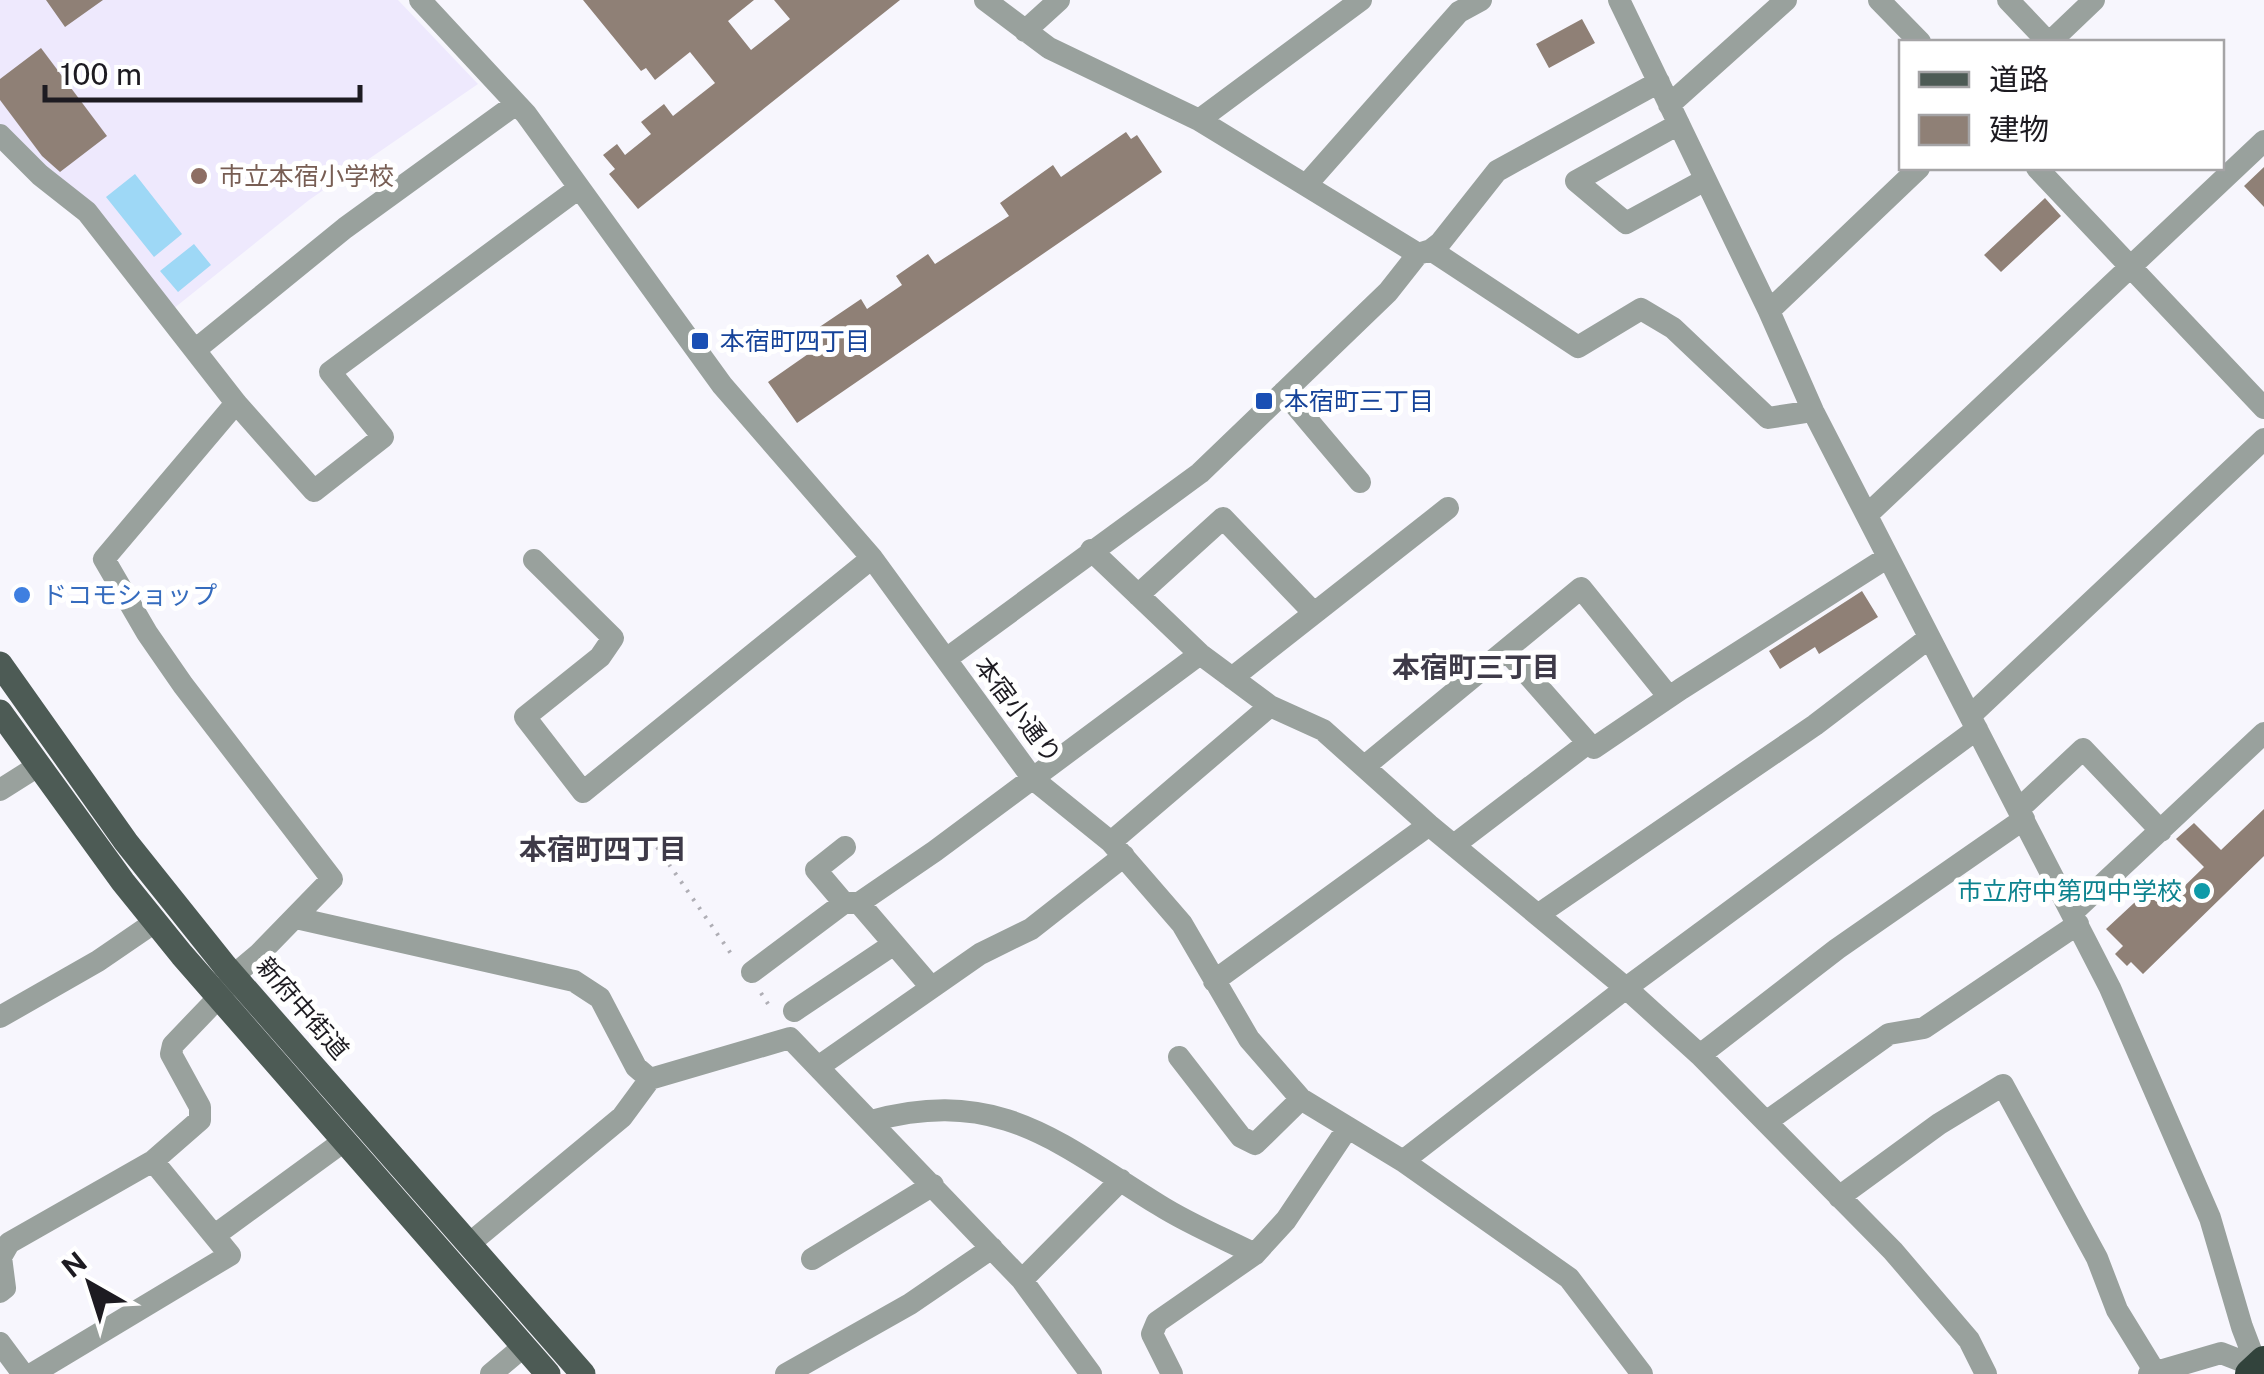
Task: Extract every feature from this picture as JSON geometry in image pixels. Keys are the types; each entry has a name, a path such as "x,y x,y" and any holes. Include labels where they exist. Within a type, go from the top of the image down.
{"main road":[{"name":"新府中街道","path":"0,664 126,842 234,975 583,1374"},
{"path":"0,712 155,922 548,1374"}],"street":[{"name":"本宿小通り","path":"420,0 516,104 722,385 872,558 1033,780 1086,819 1118,849 1182,924 1250,1039 1301,1099 1403,1161 1569,1278 1642,1374"},
{"path":"986,0 1049,48 1199,120 1578,347 1641,310 1673,328 1768,418 1813,411"},
{"path":"1025,31 1059,0"},
{"path":"1199,120 1361,0"},
{"path":"1306,184 1459,12 1481,0"},
{"path":"1620,0 1813,411 2110,988 2210,1218 2258,1369"},
{"path":"1705,180 1626,223 1576,181 1674,115 1786,0"},
{"path":"1880,0 1918,40"},
{"path":"2008,0 2047,40"},
{"path":"2051,40 2094,0"},
{"path":"946,659 1200,473 1388,292 1424,252 1440,243 1496,171 1659,82"},
{"path":"194,350 345,228 516,104"},
{"path":"0,136 40,176 87,212 236,402 314,492 383,437 330,372 579,188"},
{"path":"1868,514 2264,141"},
{"path":"1768,311 1917,170"},
{"path":"2039,170 2264,408"},
{"path":"1284,392 1360,482"},
{"path":"0,1292 5,1288 2,1256 9,1242 154,1161 200,1120 200,1107 171,1054 174,1045 234,975 332,879 183,685 146,633 104,559 236,402"},
{"path":"1403,1161 1973,722 2264,439"},
{"path":"1232,678 1448,508"},
{"path":"1138,595 1223,518 1313,612"},
{"path":"1091,550 1200,654 1270,706 1322,730 1700,1055 1893,1250 1970,1340 1986,1374"},
{"path":"1506,650 1594,748 1888,557"},
{"path":"534,560 613,638 600,658 525,717 584,792 872,558"},
{"path":"1365,766 1581,588 1669,697"},
{"path":"1538,914 1814,725 1929,638"},
{"path":"748,973 1033,780 1200,654"},
{"path":"818,1067 980,954 1032,929 1270,706"},
{"path":"1766,1122 1888,1034 1924,1028 2076,918 2161,830 2264,733"},
{"path":"1454,846 1588,743"},
{"path":"1700,1055 2021,814 2084,749 2161,830"},
{"path":"0,790 38,766"},
{"path":"1214,981 1428,825"},
{"path":"845,847 816,870 894,944 931,987"},
{"path":"296,918 574,981 600,998 636,1066 650,1079"},
{"path":"0,1017 98,961 155,922"},
{"path":"794,1010 894,944"},
{"path":"469,1244 622,1117 650,1079 790,1038 1022,1280 1081,1370"},
{"path":"1179,1057 1242,1137 1255,1144 1301,1099"},
{"path":"1840,1197 1940,1124 2004,1085 2097,1258 2117,1310 2152,1373 2222,1353 2258,1369"},
{"path":"871,1121 912,1109 976,1110 1048,1134 1164,1208 1255,1254"},
{"path":"1172,1374 1152,1334 1156,1322 1255,1254 1286,1220 1347,1129"},
{"path":"215,1235 344,1141"},
{"path":"32,1374 230,1255 154,1161"},
{"path":"1022,1280 1120,1180"},
{"path":"812,1259 933,1185"},
{"path":"786,1374 910,1304 992,1248"},
{"path":"0,1343 22,1374"},
{"path":"491,1374 524,1347"}],"path":[{"path":"657,847 790,1038"}],"shaded area":[{"name":"市立本宿小学校","path":"0,0 398,0 478,84 309,200 173,309 0,128"}],"water":[{"path":"135,174 182,234 154,257 106,197"},
{"path":"194,244 211,265 178,292 160,271"}],"building":[{"path":"46,0 103,0 65,27"},
{"path":"583,0 754,0 728,21 751,50 790,19 774,0 900,0 638,209 609,174 615,169 603,155 617,144 625,155 651,134 641,122 664,104 673,116 715,83 690,52 655,80 646,68 641,71"},
{"path":"1582,19 1595,43 1549,68 1536,44"},
{"path":"41,48 107,136 60,172 42,156 0,100 0,79"},
{"path":"1126,132 1131,139 1137,135 1162,172 797,423 768,382 821,345 812,332 861,299 867,309 902,285 896,276 928,254 935,264 1009,216 1000,203 1053,165 1061,177"},
{"path":"2264,167 2264,207 2244,186"},
{"path":"2045,198 2061,216 2001,272 1984,255"},
{"path":"1862,591 1878,617 1819,654 1815,647 1780,669 1769,651"},
{"name":"市立府中第四中学校","path":"2264,809 2264,856 2143,974 2131,962 2127,966 2115,954 2123,946 2106,929 2148,890 2164,906 2204,867 2176,839 2194,823 2221,850"}],"place":[{"name":"市立本宿小学校","path":"199,176"},
{"name":"本宿町四丁目","path":"700,341"},
{"name":"本宿町三丁目","path":"1264,401"},
{"name":"ドコモショップ","path":"22,595"},
{"name":"市立府中第四中学校","path":"2202,891"}],"district":[{"name":"本宿町三丁目","path":"1476,667"},
{"name":"本宿町四丁目","path":"603,849"}]}
